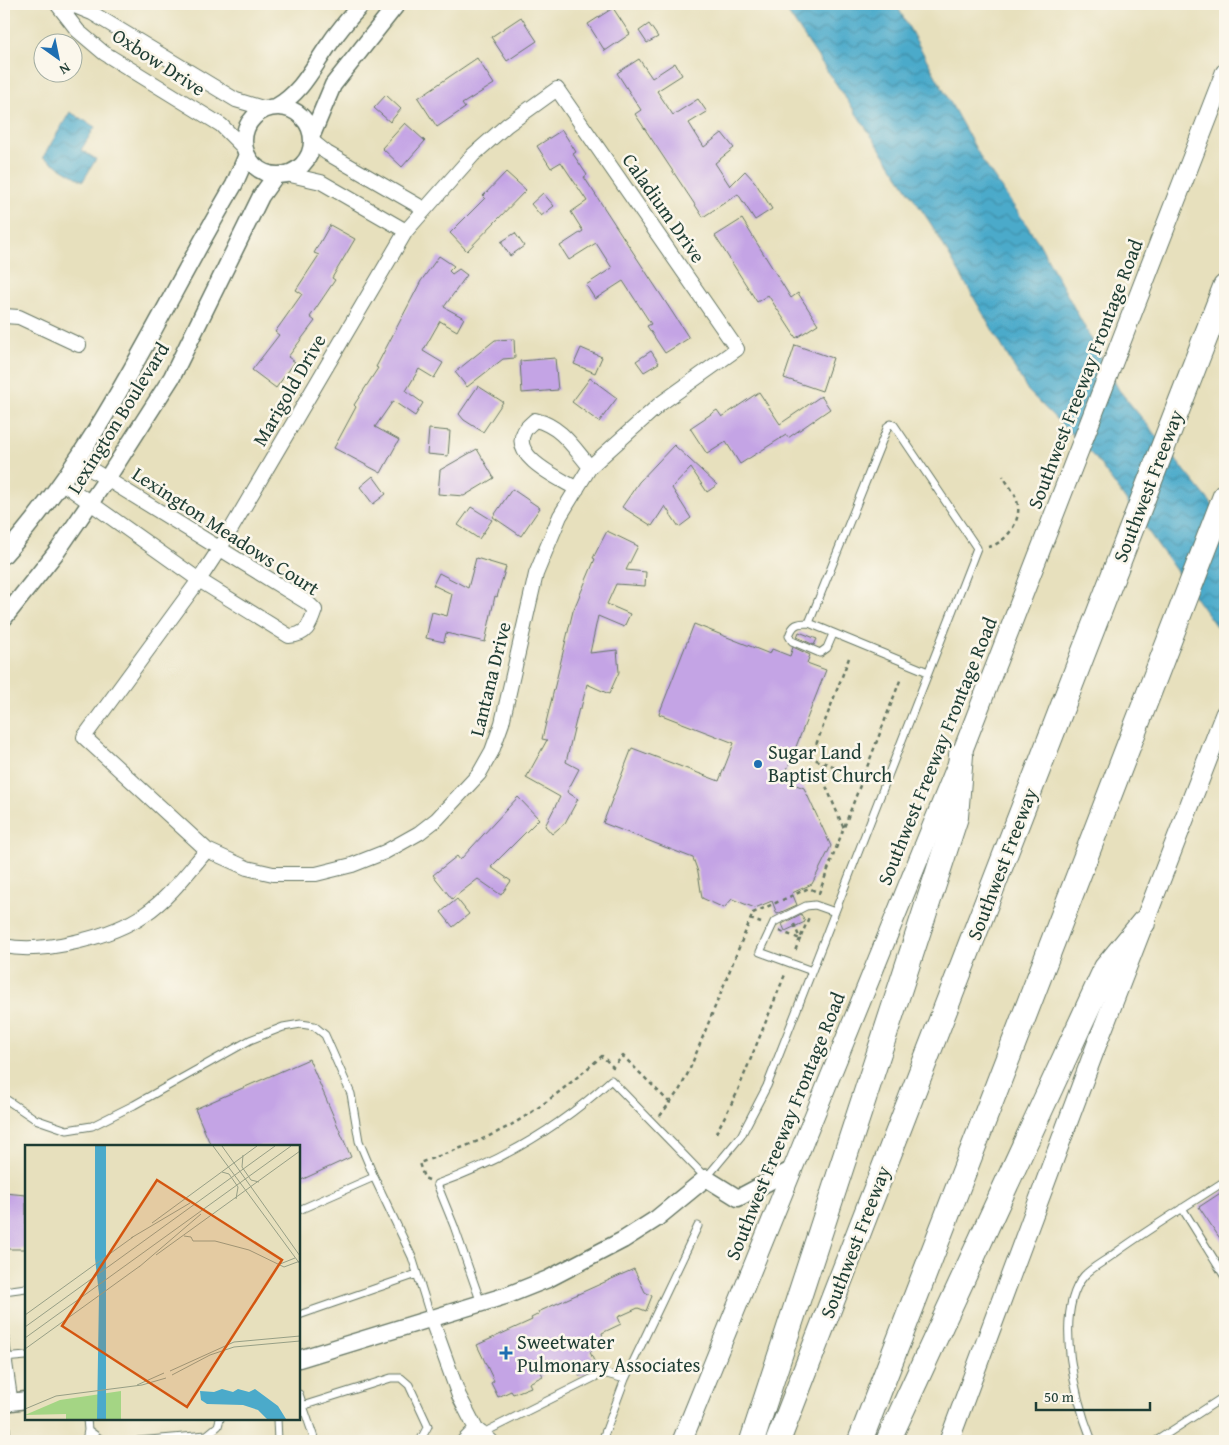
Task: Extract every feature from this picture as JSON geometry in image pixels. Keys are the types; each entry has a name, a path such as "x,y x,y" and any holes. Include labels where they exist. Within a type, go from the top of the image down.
{"highway":[{"name":"Southwest Freeway","path":"778,1441 1225,287"},
{"path":"860,1441 1225,496"},
{"path":"752,1441 956,817 961,755"},
{"path":"888,1441 1106,968 1143,923"}],"main road":[{"name":"Southwest Freeway Frontage Road","path":"682,1441 961,755 1225,74"},
{"path":"949,1441 1143,923 1224,716"}],"street":[{"name":"Oxbow Drive","path":"57,4 78,31 104,53 220,125 246,151"},
{"name":"Oxbow Drive","path":"70,4 92,13 236,100 271,108"},
{"path":"362,4 328,46 302,86 286,101 259,113 248,124 245,132 246,151 258,169 321,182 406,232"},
{"path":"281,175 302,166 311,150 312,138 333,85 397,4"},
{"name":"Marigold Drive","path":"84,737 199,580 220,548 406,232 424,209 480,149 507,125 557,89"},
{"name":"Caladium Drive","path":"557,89 737,349"},
{"path":"271,108 292,110 299,114 309,127 312,138 327,153 424,209"},
{"name":"Lexington Boulevard","path":"4,555 61,482 131,372 234,184 246,151"},
{"name":"Lexington Boulevard","path":"4,618 58,550 107,479 172,377 260,196 281,175"},
{"path":"4,316 19,317 79,345"},
{"name":"Lantana Drive","path":"84,737 207,850 246,868 273,874 316,874 352,865 385,852 438,819 479,774 492,751 502,723 536,574 560,516 590,467 660,404 737,349"},
{"path":"577,489 532,462 522,446 523,432 535,420 547,423 560,431 590,467"},
{"name":"Lexington Meadows Court","path":"61,482 199,580 289,636 299,636 310,627 315,610 308,603 76,460"},
{"path":"4,946 36,947 62,943 93,937 118,928 145,914 169,892 207,850"},
{"path":"300,1359 481,1303 548,1279 623,1240 656,1219 706,1178 738,1198 792,1170"},
{"path":"431,1318 449,1372 483,1435 464,1441"}],"lane":[{"path":"481,1303 437,1184 511,1152 544,1133 611,1080 706,1178 741,1136 755,1112 977,548 894,425 888,426 809,623"},
{"path":"833,634 827,648 820,652 792,641 789,636 792,628 798,623 809,623 928,672"},
{"path":"812,971 760,952 774,922 806,906 814,905 835,912"},
{"path":"4,1098 35,1118 67,1130 92,1126 134,1105 250,1040 283,1027 301,1024 314,1026 325,1035 351,1094 359,1141 412,1257 431,1318"},
{"path":"300,1210 374,1177"},
{"path":"1092,1441 1073,1372 1069,1330 1071,1300 1084,1276 1182,1208 1225,1181"},
{"path":"1182,1208 1225,1277"},
{"path":"602,1441 625,1379 698,1226"},
{"path":"300,1315 417,1274"},
{"path":"4,1291 25,1288"},
{"path":"4,1331 6,1358 15,1401 7,1441"},
{"path":"6,1358 25,1356"},
{"path":"483,1435 603,1373 625,1379"},
{"path":"314,1441 301,1406 391,1378 401,1378 409,1385 428,1426 420,1441"},
{"path":"1156,1441 1225,1396"},
{"path":"86,1441 87,1420"},
{"path":"138,1441 207,1434 218,1426 220,1420"},
{"path":"277,1420 278,1441"},
{"path":"88,1430 103,1441"}],"path":[{"path":"977,548 991,546 1004,539 1013,528 1020,511 1017,499 1002,476"},
{"path":"849,658 811,758 823,764 863,777"},
{"path":"823,764 821,774 844,829"},
{"path":"716,1133 736,1095 800,939 782,897"},
{"path":"437,1184 424,1178 419,1163 456,1150 512,1124 543,1105 602,1056 613,1067 623,1056 670,1103"}],"water":[{"path":"782,4 896,4 982,160 1039,243 1119,390 1225,520 1225,639 1097,460 1028,391 931,224"},
{"path":"70,112 95,127 81,150 96,159 83,181 43,157"}],"building":[{"path":"613,8 630,34 605,51 588,24"},
{"path":"521,17 537,41 507,61 491,37"},
{"path":"649,24 658,37 647,43 639,31"},
{"path":"477,58 494,84 462,104 465,108 437,127 418,98"},
{"path":"639,59 652,78 675,63 682,75 657,91 673,115 698,99 707,112 689,123 704,147 722,133 734,148 715,163 730,186 745,171 755,182 772,209 755,220 738,194 703,217 635,114 641,110 617,73"},
{"path":"386,95 401,109 390,122 374,108"},
{"path":"405,123 425,141 402,167 382,148"},
{"path":"562,130 576,152 573,154 587,175 584,177 689,338 665,353 647,326 651,324 623,281 595,299 586,285 612,268 596,243 569,260 560,246 583,231 571,212 587,201 561,162 551,168 537,146"},
{"path":"506,172 526,190 467,251 450,233 485,198 483,196"},
{"path":"543,193 554,206 541,216 531,204"},
{"path":"742,219 791,298 798,293 818,324 796,338 768,295 757,302 715,236"},
{"path":"330,225 355,239 332,278 335,280 310,317 315,321 288,357 295,362 276,388 252,370 279,335 275,332 302,294 296,290 319,255 314,253"},
{"path":"515,233 524,246 510,256 501,242"},
{"path":"439,256 454,266 449,271 452,274 459,269 467,275 444,307 464,318 457,331 440,321 423,351 443,363 434,378 419,369 406,391 423,403 415,416 393,401 375,427 399,440 381,473 334,448 356,407 354,405 378,368 376,367 421,281"},
{"path":"514,339 515,358 503,359 467,387 455,372 495,340"},
{"path":"795,345 833,358 822,391 784,378"},
{"path":"581,348 602,357 595,373 574,364"},
{"path":"651,351 659,363 644,372 636,361"},
{"path":"555,358 558,390 522,393 520,361"},
{"path":"590,378 617,398 599,422 572,402"},
{"path":"478,386 503,402 483,432 464,420 459,414"},
{"path":"759,392 780,424 821,396 830,409 788,438 786,435 740,464 726,442 707,454 690,428 717,410 722,417"},
{"path":"429,429 450,431 448,456 427,454"},
{"path":"674,445 717,485 707,492 691,468 672,488 691,518 679,527 665,506 652,526 622,507 639,482"},
{"path":"477,449 494,478 464,496 438,494 440,470"},
{"path":"373,476 386,494 373,504 360,487"},
{"path":"512,489 540,508 521,536 493,517"},
{"path":"471,507 492,520 479,539 458,525"},
{"path":"607,531 638,546 626,570 646,572 645,586 616,584 607,604 630,614 624,627 598,616 590,653 617,650 619,672 609,694 587,684 566,762 579,769 567,792 578,799 565,823 552,834 545,826 560,797 526,778 547,740 542,739 573,611 595,559 593,558"},
{"path":"476,558 506,567 497,597 495,596 485,642 446,633 444,642 426,638 432,612 447,616 452,594 433,585 439,573 468,588"},
{"name":"Sugar Land Baptist Church","path":"694,624 770,654 772,649 790,656 793,647 810,655 807,663 826,670 783,780 804,788 831,846 812,884 792,893 797,905 777,914 772,901 755,908 732,899 724,908 702,898 698,872 693,858 603,823 632,748 719,781 734,743 659,714"},
{"path":"799,632 817,639 814,645 797,637"},
{"path":"518,797 539,819 491,867 511,881 501,895 478,879 452,899 433,875 457,856 460,860"},
{"path":"457,899 469,914 453,927 441,912"},
{"path":"801,914 805,922 785,931 782,924"},
{"path":"309,1059 351,1157 300,1181 300,1145 211,1145 195,1109"},
{"path":"1225,1190 1225,1246 1199,1207"},
{"path":"4,1193 25,1195 25,1249 4,1249"},
{"path":"634,1269 645,1292 652,1296 646,1311 638,1308 618,1317 621,1324 602,1333 604,1343 590,1352 597,1368 579,1376 572,1360 563,1364 562,1362 541,1372 543,1376 529,1383 531,1387 513,1394 511,1391 498,1397 491,1383 494,1381 477,1345 532,1320 531,1318 539,1314 538,1312"}],"place":[{"name":"Sugar Land Baptist Church","path":"758,764"},
{"name":"Sweetwater Pulmonary Associates","path":"506,1353"}]}
